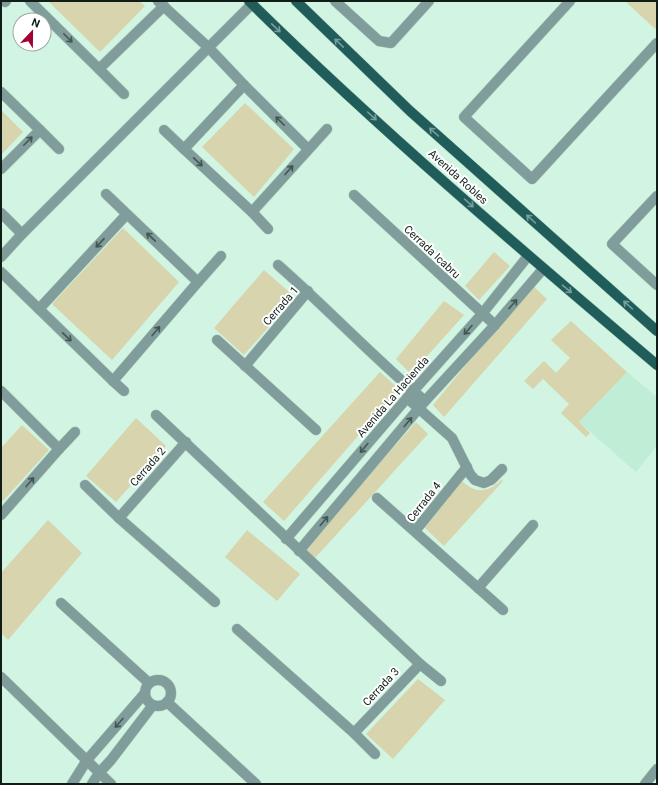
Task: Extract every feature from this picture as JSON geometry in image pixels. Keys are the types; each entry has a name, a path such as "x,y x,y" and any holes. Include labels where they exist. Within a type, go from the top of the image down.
{"main road":[{"name":"Avenida Robles","path":"296,1 410,111 657,331"},
{"name":"Avenida Robles","path":"250,3 313,63 528,256 657,366"}],"street":[{"path":"30,1 124,94"},
{"path":"334,1 379,41 391,43 429,1"},
{"path":"570,1 464,117 532,179 657,43"},
{"path":"1,257 22,234 209,48 250,3"},
{"path":"99,69 161,4 209,48 308,149"},
{"path":"184,149 244,85"},
{"path":"1,92 59,149"},
{"path":"252,212 327,129"},
{"path":"1,169 40,130"},
{"path":"164,130 252,212 268,229"},
{"path":"106,194 198,282"},
{"name":"Cerrada Icabru","path":"354,195 495,325"},
{"path":"657,196 612,244 657,285"},
{"path":"1,213 22,234"},
{"path":"39,310 127,214"},
{"path":"114,381 221,256"},
{"name":"Avenida La Hacienda","path":"286,539 410,394 482,314 528,256"},
{"path":"278,265 308,291"},
{"path":"299,551 422,405 495,325 543,269"},
{"path":"1,272 124,391"},
{"name":"Cerrada 1","path":"245,366 308,291 422,405"},
{"path":"217,340 316,430"},
{"path":"1,391 59,449"},
{"path":"422,405 452,438 468,467 470,474 476,480 484,483 491,480 502,469"},
{"path":"156,415 286,539 420,664 441,681"},
{"path":"2,511 75,432"},
{"name":"Cerrada 2","path":"119,518 186,442"},
{"name":"Cerrada 4","path":"468,467 415,531 503,610"},
{"path":"85,485 119,518 215,602"},
{"path":"377,498 415,531"},
{"path":"478,588 533,525"},
{"path":"61,603 149,683"},
{"path":"237,628 354,733 375,754"},
{"name":"Cerrada 3","path":"354,733 420,664"},
{"path":"1,677 111,784"},
{"path":"161,680 168,685 171,694 168,702 161,705 153,705 147,700 145,693 146,687 149,683 161,680"},
{"path":"72,784 86,760 145,693"},
{"path":"168,702 256,784"},
{"path":"92,784 153,705"},
{"path":"645,784 657,769"}],"shaded area":[{"path":"48,1 139,1 145,6 100,52"},
{"path":"625,1 657,1 657,26 655,29"},
{"path":"245,103 294,149 254,197 202,147"},
{"path":"1,110 23,132 1,155"},
{"path":"123,228 179,282 112,360 52,304"},
{"path":"494,252 510,266 479,300 465,286"},
{"path":"264,270 295,297 244,355 214,328"},
{"path":"532,285 547,299 444,417 433,405"},
{"path":"444,301 464,315 411,374 396,359"},
{"path":"571,321 627,372 579,422 590,433 586,437 561,413 569,404 543,379 533,389 524,381 544,361 556,373 570,358 551,340"},
{"path":"380,372 399,389 284,521 263,502"},
{"path":"627,372 657,397 657,446 636,472 579,422"},
{"path":"136,418 166,446 116,502 86,476"},
{"path":"416,422 428,434 315,558 304,548"},
{"path":"22,425 49,450 3,501 1,499 1,448"},
{"path":"501,480 503,481 444,546 423,526 462,481 472,488 482,490 491,487"},
{"path":"48,520 82,553 8,640 1,633 1,573"},
{"path":"247,530 300,574 277,601 225,557"},
{"path":"418,679 445,700 393,759 366,734"}]}
